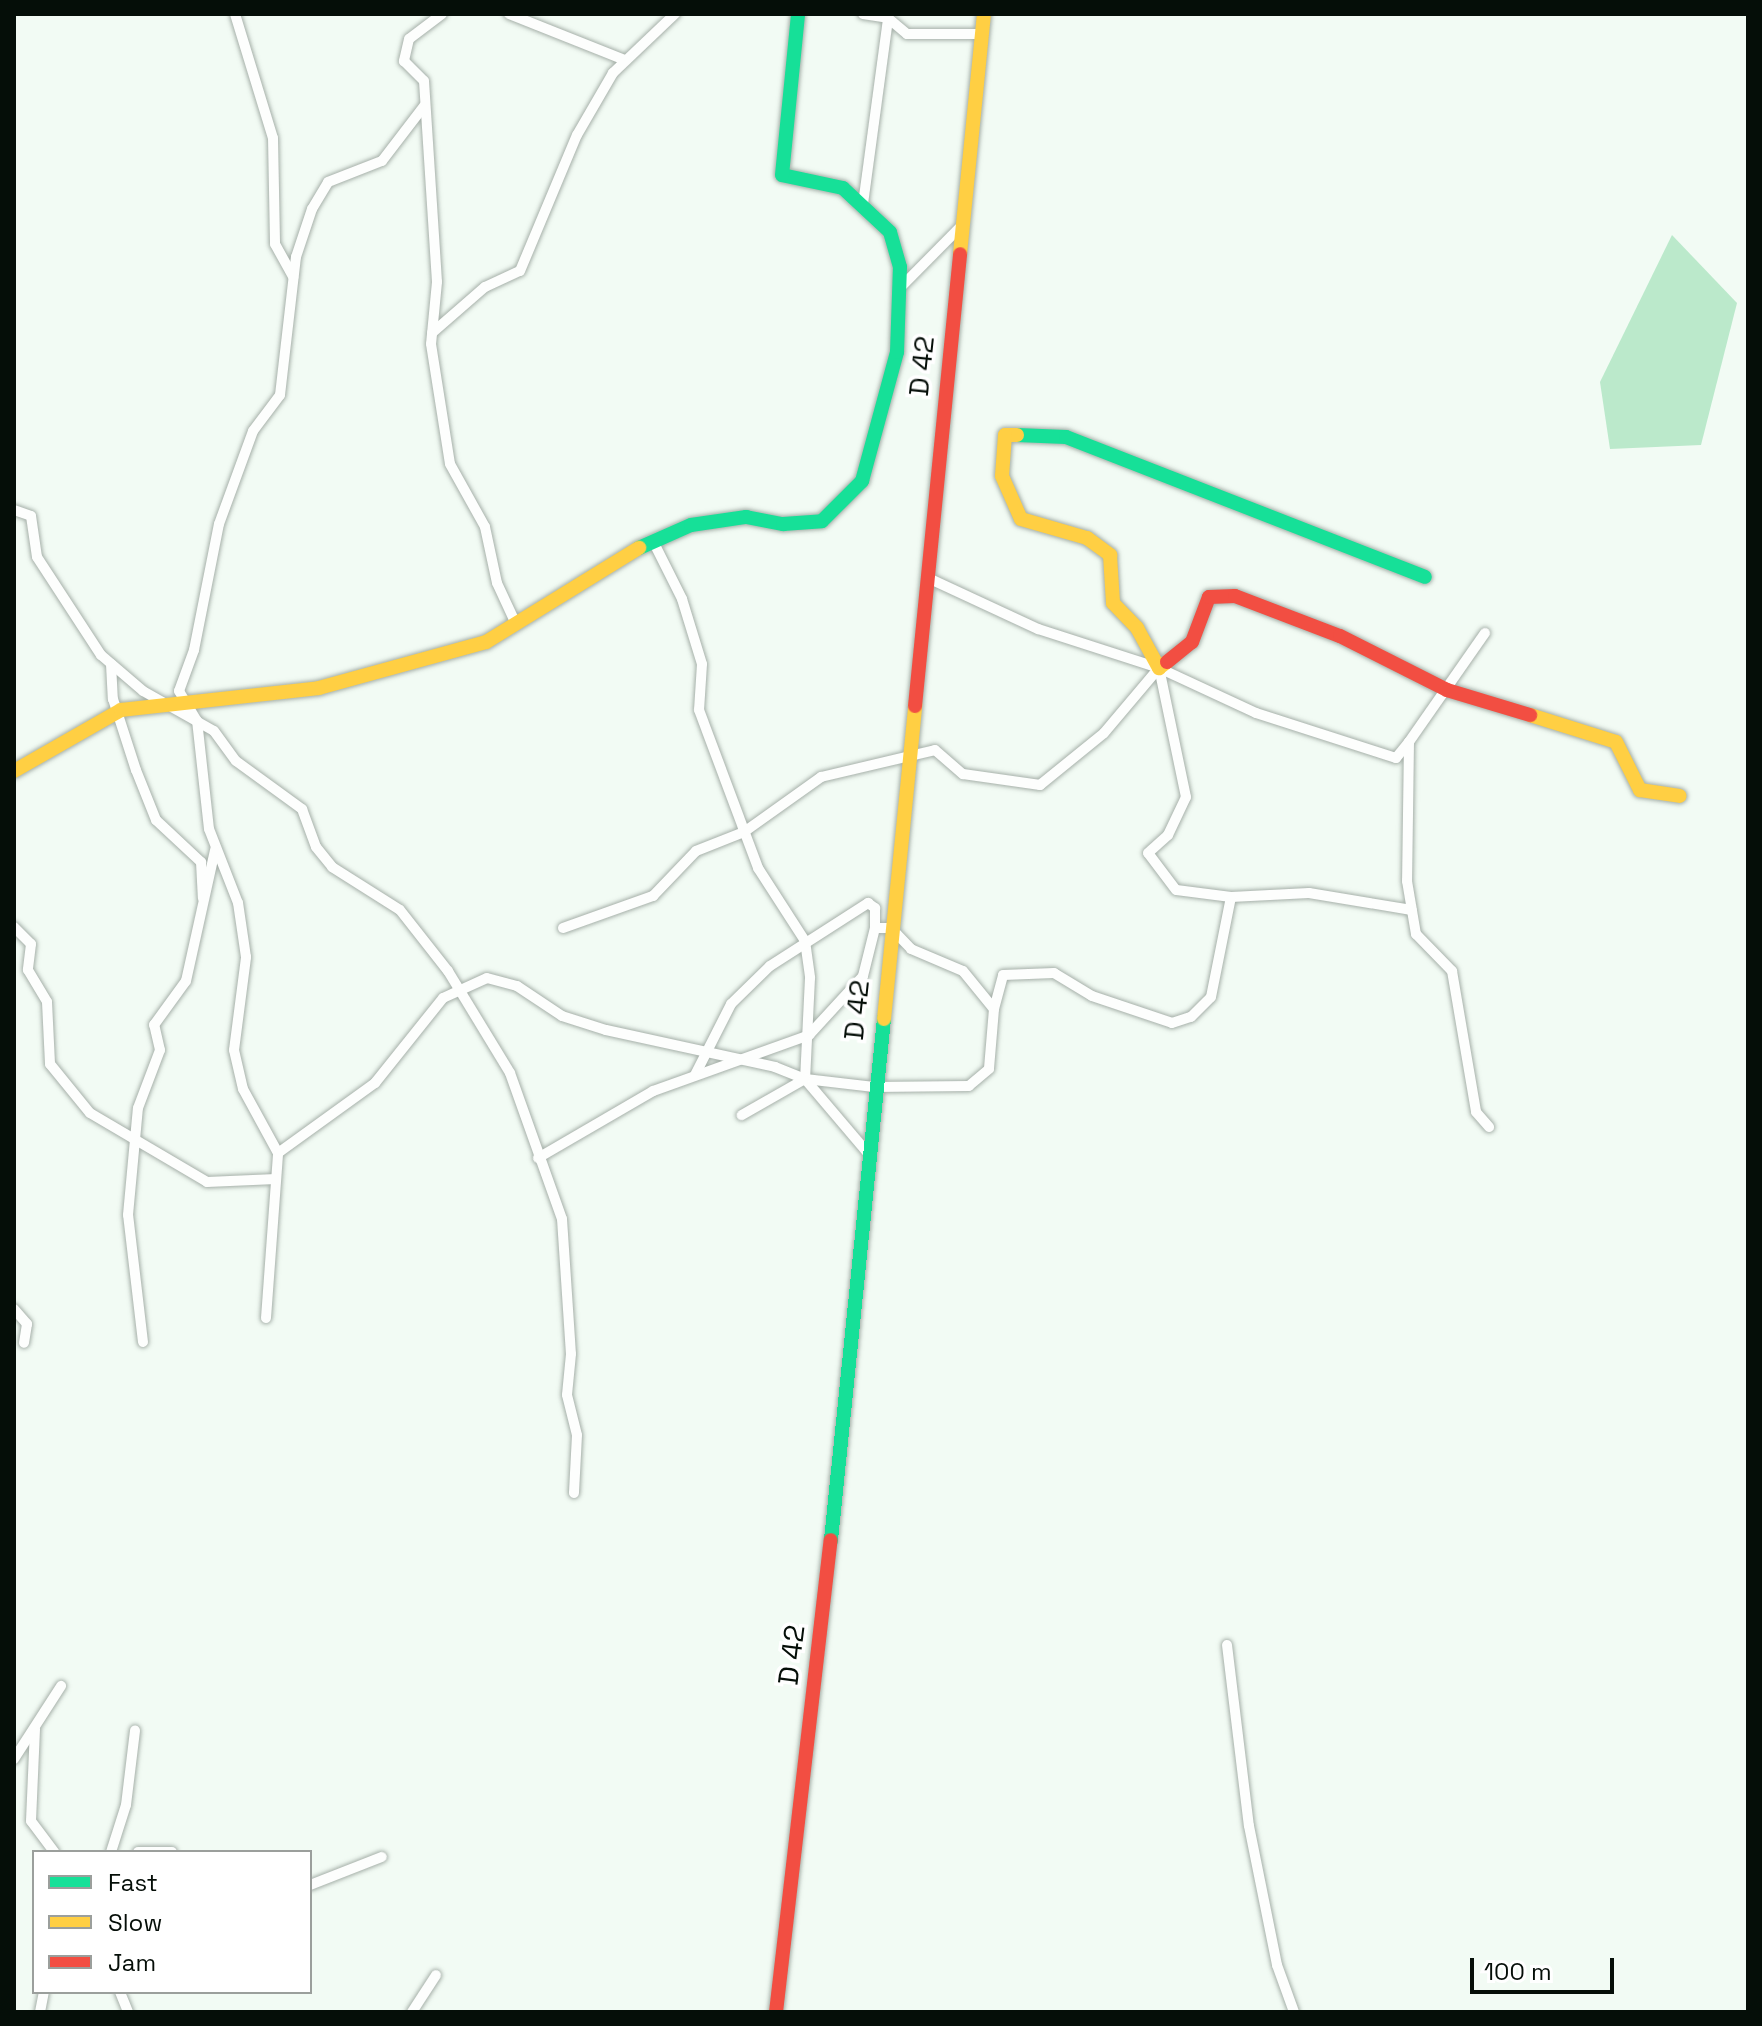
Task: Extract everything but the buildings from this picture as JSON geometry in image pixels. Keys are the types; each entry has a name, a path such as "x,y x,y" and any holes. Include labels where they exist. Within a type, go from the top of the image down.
{"street":[{"path":"235,14 273,138 275,244 293,277"},
{"path":"442,14 409,39 404,61 424,81 437,282 432,333 450,464 485,527 497,583 516,624"},
{"path":"509,14 622,59"},
{"path":"432,333 485,287 520,271 577,135 622,59 675,14"},
{"path":"14,771 121,710 162,702 319,688 439,658 516,624 618,557 691,525 746,517 783,524 822,521 844,505 862,481 897,352 899,289 890,232 863,204 843,188 782,175 798,14"},
{"path":"863,14 888,18 907,34 982,34"},
{"name":"D 42","path":"776,2012 838,1476 867,1152 984,14"},
{"path":"863,204 888,18"},
{"path":"266,1318 278,1153 243,1089 234,1050 246,957 238,903 215,848 197,721 179,691 219,524 253,431 280,395 293,277 312,209 328,182 382,161 424,106"},
{"path":"899,289 963,224"},
{"path":"1412,910 1309,893 1231,897 1176,890 1148,853 1168,835 1186,797 1159,668 1137,628 1113,603 1110,555 1087,538 1021,519 1002,476 1005,435 1066,437 1425,577"},
{"path":"14,510 31,516 37,557 111,664 162,702 214,731 236,761 302,809 316,847 332,867 400,910 462,989 510,1073 538,1158 557,1199 565,1240 571,1354 567,1395 577,1435 574,1493"},
{"path":"654,543 694,638 702,664 699,710 744,832 758,868 805,941 809,1035 805,1079 867,1152"},
{"path":"926,577 1038,629 1211,687 1256,713 1396,758 1485,633"},
{"path":"563,928 653,896 696,851 744,832 821,777 935,750 963,774 1040,785 1104,733 1159,668 1192,642 1209,597 1235,596 1340,636 1447,690 1616,742 1640,790 1680,796"},
{"path":"111,664 113,699 121,710 156,820 201,862 204,907"},
{"path":"1409,742 1412,910 1416,934 1452,971 1476,1112 1489,1127"},
{"path":"143,1342 128,1215 138,1108 160,1050 154,1025 186,981 215,848"},
{"path":"278,1153 375,1083 443,998 487,978 517,986 562,1016 702,1055 775,1067 805,1079 874,1087 969,1086 989,1069 994,1009 1003,975 1054,973 1092,996 1172,1023 1191,1017 1211,997 1231,897"},
{"path":"538,1158 640,1098 809,1035 863,976 875,928 875,908 868,903 805,941 748,984 702,1055 695,1075"},
{"path":"14,927 31,944 28,970 47,1002 50,1064 90,1113 134,1143 207,1182 276,1179"},
{"path":"875,928 891,928 911,949 963,971 994,1009"},
{"path":"742,1115 805,1079"},
{"path":"14,1309 27,1324 24,1343"},
{"path":"1227,1645 1249,1826 1294,2012"},
{"path":"14,1759 61,1686"},
{"path":"35,1729 31,1821 53,1850"},
{"path":"112,1850 126,1805 135,1731"},
{"path":"312,1884 382,1857"},
{"path":"412,2012 436,1975"}],"green space":[{"path":"1672,235 1737,303 1701,445 1610,449 1600,382"}],"traffic: fast":[{"path":"639,548 691,525 746,517 783,524 822,521 862,481 897,352 900,267 890,232 843,188 782,175 798,14"},
{"path":"1017,435 1066,437 1425,577"},
{"path":"831,1540 884,1019"}],"traffic: slow":[{"path":"960,254 984,14"},
{"path":"1017,435 1005,435 1002,476 1021,519 1087,538 1110,555 1113,603 1137,628 1159,668 1167,662"},
{"path":"14,771 121,710 319,688 486,642 639,548"},
{"path":"884,1019 915,706"},
{"path":"1530,715 1616,742 1640,790 1680,796"}],"traffic: jam":[{"path":"915,706 960,254"},
{"path":"1167,662 1192,642 1209,597 1235,596 1340,636 1447,690 1530,715"},
{"path":"776,2012 831,1540"}]}
